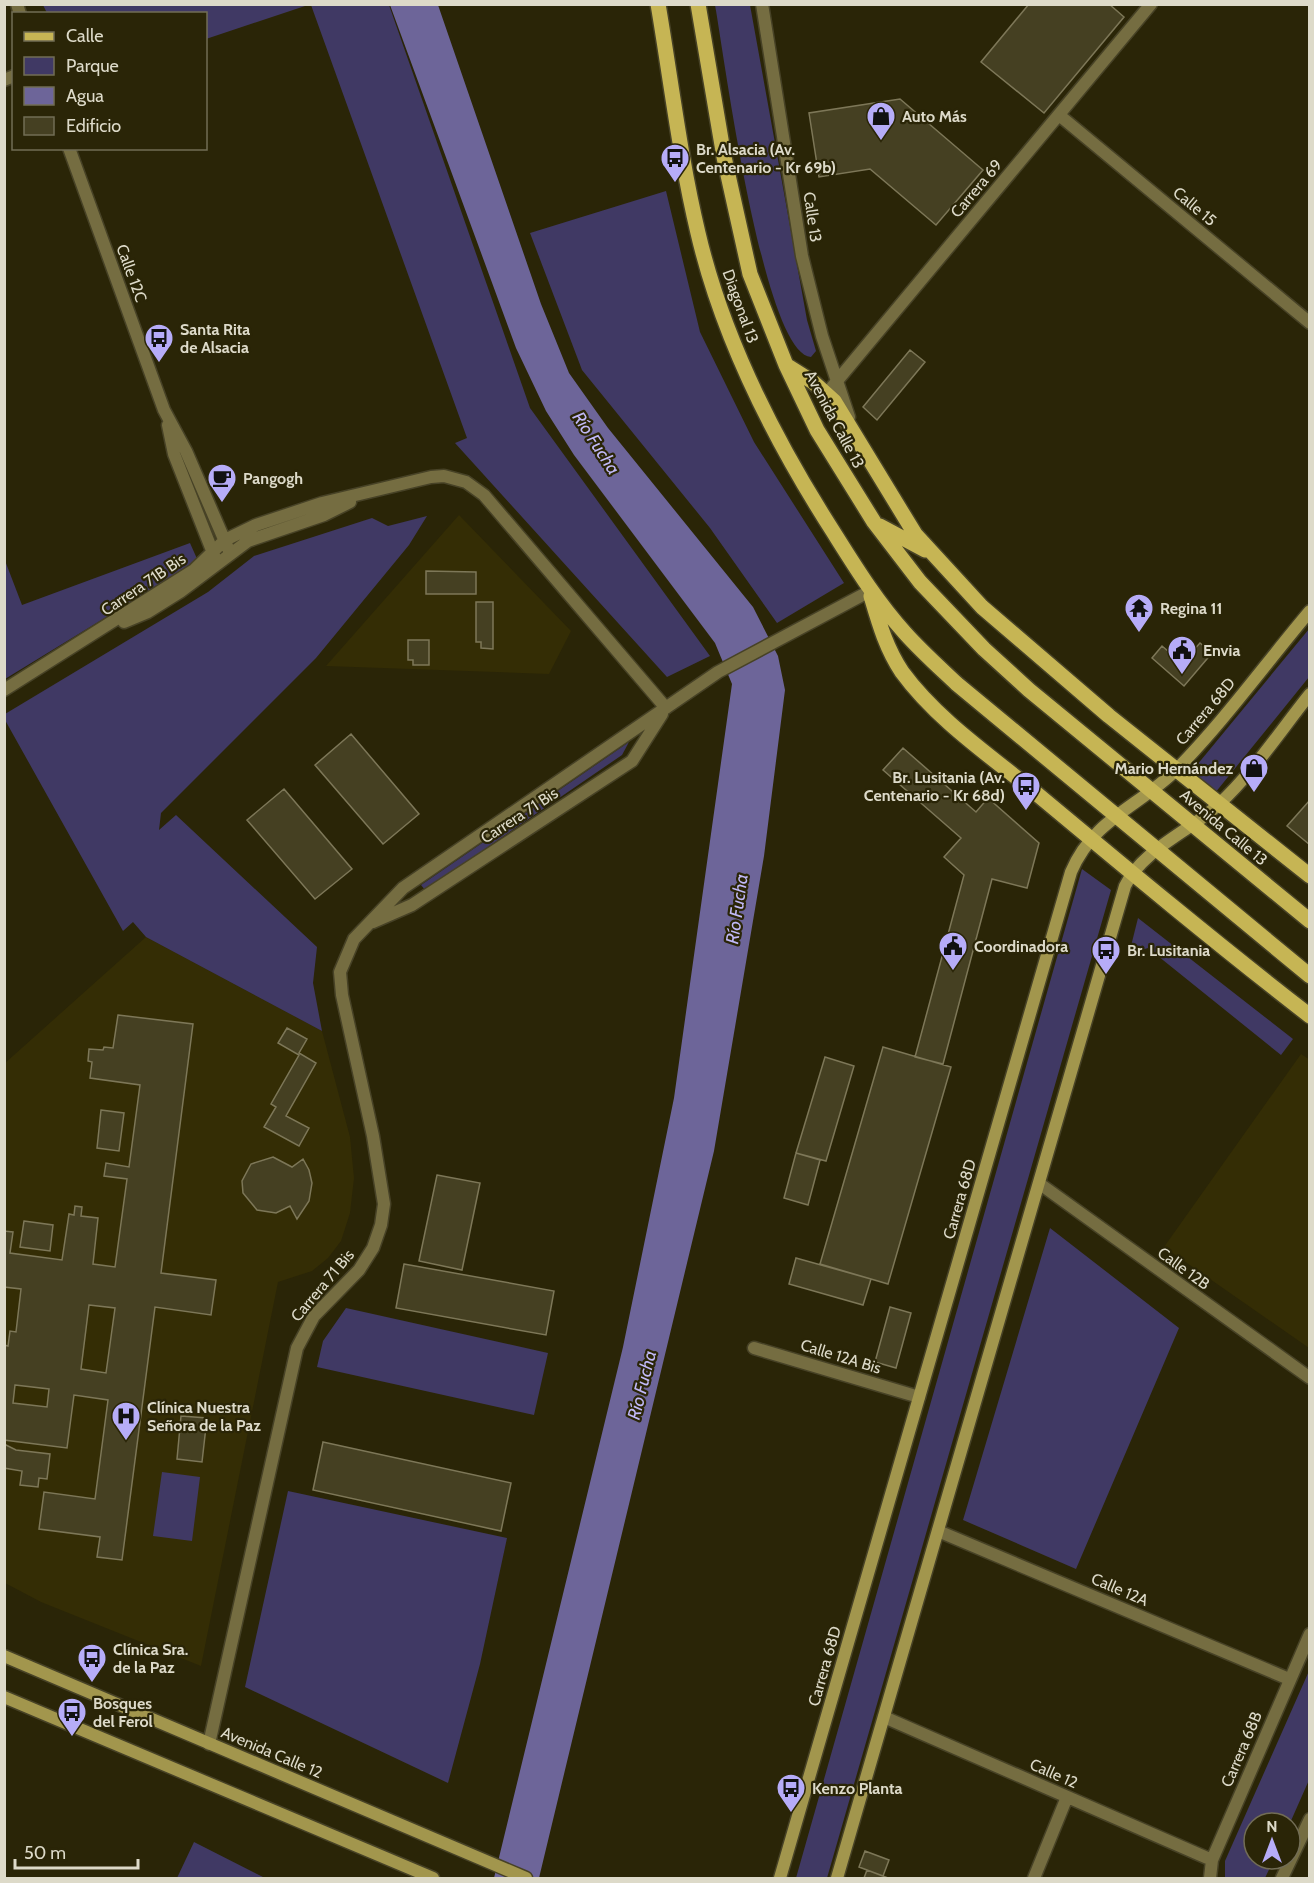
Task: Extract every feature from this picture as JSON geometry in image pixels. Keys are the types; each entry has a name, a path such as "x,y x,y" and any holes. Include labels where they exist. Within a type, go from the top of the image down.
{"main road":[{"name":"Diagonal 13","path":"658,4 689,193 719,306 753,386 783,448 806,491 870,591"},
{"name":"Diagonal 13","path":"698,4 741,239 750,273 786,365"},
{"name":"Avenida Calle 13","path":"786,365 832,387 903,517 933,554 982,607 1024,645 1176,770 1310,876"},
{"name":"Avenida Calle 13","path":"786,365 817,430 874,522 920,582 984,649 1150,790 1310,921"},
{"path":"874,522 933,554"},
{"path":"870,591 925,655 1115,816 1310,976"},
{"path":"870,591 887,646 904,674 921,694 957,728 1132,873 1310,1016"},
{"name":"Carrera 68D","path":"780,1878 1061,900 1078,856 1090,838 1115,816 1176,770 1310,611"},
{"path":"837,1878 1040,1184 1118,907 1132,873 1219,804 1310,694"},
{"name":"Avenida Calle 12","path":"4,1656 526,1878"},
{"path":"4,1697 433,1878"}],"street":[{"name":"Calle 13","path":"762,4 802,256 832,387"},
{"name":"Carrera 69","path":"832,387 1059,115 1143,7"},
{"name":"Calle 15","path":"1059,115 1310,323"},
{"name":"Calle 12C","path":"70,150 164,410 174,454 218,564"},
{"name":"Calle 12C","path":"164,410 186,451 230,553"},
{"name":"Carrera 71B Bis","path":"4,690 102,631 194,570 225,540 255,525 322,503 365,495 431,477 456,478 484,495 666,708"},
{"name":"Carrera 71B Bis","path":"102,631 148,612 180,592 230,553 248,542 324,515 365,495"},
{"name":"Carrera 71 Bis","path":"209,1744 297,1348 314,1316 359,1270 373,1248 381,1225 382,1182 344,1006 340,972 354,939 403,888 718,672 870,591"},
{"name":"Carrera 71 Bis","path":"367,924 412,905 632,761 666,708"},
{"name":"Calle 12B","path":"1040,1184 1310,1378"},
{"name":"Calle 12A Bis","path":"754,1348 920,1397"},
{"name":"Calle 12A","path":"938,1531 1289,1679"},
{"name":"Carrera 68B","path":"1210,1878 1212,1860 1310,1634"},
{"name":"Calle 12","path":"884,1717 1212,1860"},
{"path":"1034,1878 1067,1797"},
{"path":"1282,1878 1310,1819"}],"shaded area":[{"path":"459,515 571,631 549,674 326,666"},
{"name":"Clínica Nuestra Señora de la Paz","path":"146,937 322,1031 350,1137 354,1178 350,1213 341,1241 328,1258 312,1271 278,1282 201,1666 41,1602 5,1583 4,1064"},
{"path":"1301,1054 1310,1060 1309,1348 1164,1247"}],"green space":[{"path":"43,5 308,5 207,39 207,12 46,12"},
{"path":"311,5 389,5 530,408 710,656 667,677 455,443 467,438"},
{"path":"715,5 750,5 807,320 816,351 811,357 793,343 777,307 762,257 748,198"},
{"path":"666,191 700,332 754,442 844,583 777,623 710,528 582,370 530,233"},
{"path":"427,516 409,545 316,658 161,813 159,830 176,815 317,947 313,983 322,1031 146,937 133,922 123,931 5,720 5,714 208,592 254,556 372,518 388,526"},
{"path":"190,543 198,561 5,679 4,558 22,605"},
{"path":"1309,629 1309,677 1215,793 1192,771"},
{"path":"629,742 622,755 425,890 421,885"},
{"path":"1082,869 1111,890 827,1878 796,1878"},
{"path":"1138,918 1293,1039 1281,1055 1148,948 1129,954"},
{"path":"1050,1228 1179,1328 1076,1569 963,1520"},
{"path":"346,1308 548,1353 534,1415 317,1367 323,1341"},
{"path":"162,1472 200,1477 192,1541 153,1536"},
{"path":"288,1491 507,1538 480,1664 448,1783 245,1687"},
{"path":"1309,1671 1309,1780 1295,1811 1247,1811"},
{"path":"1242,1823 1242,1871 1268,1871 1265,1878 1225,1878 1225,1861"},
{"path":"194,1842 265,1878 177,1878"}],"water":[{"name":"Río Fucha","path":"390,5 438,5 541,304 569,373 608,428 753,607 778,656 785,690 764,856 714,1151 539,1878 494,1878 623,1347 674,1098 732,684 715,643 574,455 546,411 516,348"}],"building":[{"path":"1029,4 1109,4 1124,17 1044,113 981,62"},
{"name":"Auto Más","path":"900,99 983,170 936,225 870,169 819,177 809,113"},
{"path":"910,350 925,362 877,420 863,407"},
{"path":"426,571 476,572 476,594 426,594"},
{"path":"476,602 493,602 493,649 481,648 481,642 476,642"},
{"path":"408,640 429,640 429,665 413,665 413,660 408,660"},
{"name":"Envia","path":"1200,643 1212,653 1184,686 1152,658 1162,646 1182,663"},
{"path":"351,734 419,814 383,844 315,765"},
{"name":"Coordinadora","path":"903,748 976,812 988,798 1039,843 1027,888 992,879 943,1064 915,1057 964,875 944,857 961,838 883,770"},
{"path":"284,789 352,869 315,899 247,820"},
{"path":"1310,800 1310,845 1287,826"},
{"path":"118,1015 193,1024 161,1273 216,1280 211,1315 155,1307 122,1560 97,1557 100,1537 39,1529 44,1492 95,1499 108,1400 74,1395 67,1448 4,1440 4,1345 8,1346 10,1331 16,1332 21,1289 4,1287 4,1231 13,1232 10,1253 62,1260 69,1214 74,1215 75,1206 82,1207 81,1216 98,1218 93,1264 115,1267 127,1179 104,1176 106,1163 129,1167 140,1085 90,1078 92,1062 88,1061 89,1049 113,1048","holes":["89,1305 115,1308 106,1373 81,1369","15,1385 49,1389 47,1407 13,1403"]},
{"path":"287,1028 307,1039 299,1053 316,1063 286,1116 309,1128 299,1146 264,1127 276,1107 271,1104 299,1055 278,1043"},
{"path":"883,1047 951,1067 888,1284 820,1264"},
{"path":"825,1057 854,1066 826,1161 796,1153"},
{"path":"101,1110 124,1113 119,1151 97,1148"},
{"path":"796,1153 820,1160 808,1205 784,1198"},
{"path":"273,1157 292,1167 303,1159 309,1170 312,1183 309,1201 297,1219 290,1206 276,1213 257,1210 243,1193 242,1181 251,1164"},
{"path":"437,1175 480,1183 462,1270 419,1261"},
{"path":"24,1221 53,1225 50,1251 20,1247"},
{"path":"796,1258 871,1279 863,1305 789,1284"},
{"path":"404,1264 554,1291 546,1335 396,1308"},
{"path":"890,1307 911,1313 896,1368 875,1362"},
{"path":"181,1416 207,1418 202,1462 177,1459"},
{"path":"323,1442 511,1483 501,1531 313,1490"},
{"path":"4,1444 16,1450 50,1454 47,1479 39,1478 38,1487 20,1485 22,1471 4,1468"},
{"path":"865,1851 889,1860 883,1876 859,1867"},
{"path":"867,1870 888,1878 864,1878"}],"place":[{"name":"Auto Más","path":"881,142"},
{"name":"Br. Alsacia (Av. Centenario - Kr 69b)","path":"675,184"},
{"name":"Santa Rita de Alsacia","path":"159,364"},
{"name":"Pangogh","path":"222,504"},
{"name":"Regina 11","path":"1139,634"},
{"name":"Envia","path":"1182,676"},
{"name":"Mario Hernández","path":"1254,794"},
{"name":"Br. Lusitania (Av. Centenario - Kr 68d)","path":"1026,812"},
{"name":"Coordinadora","path":"953,972"},
{"name":"Br. Lusitania","path":"1106,976"},
{"name":"Clínica Nuestra Señora de la Paz","path":"126,1442"},
{"name":"Clínica Sra. de la Paz","path":"92,1684"},
{"name":"Bosques del Ferol","path":"72,1738"},
{"name":"Kenzo Planta","path":"791,1814"}]}
